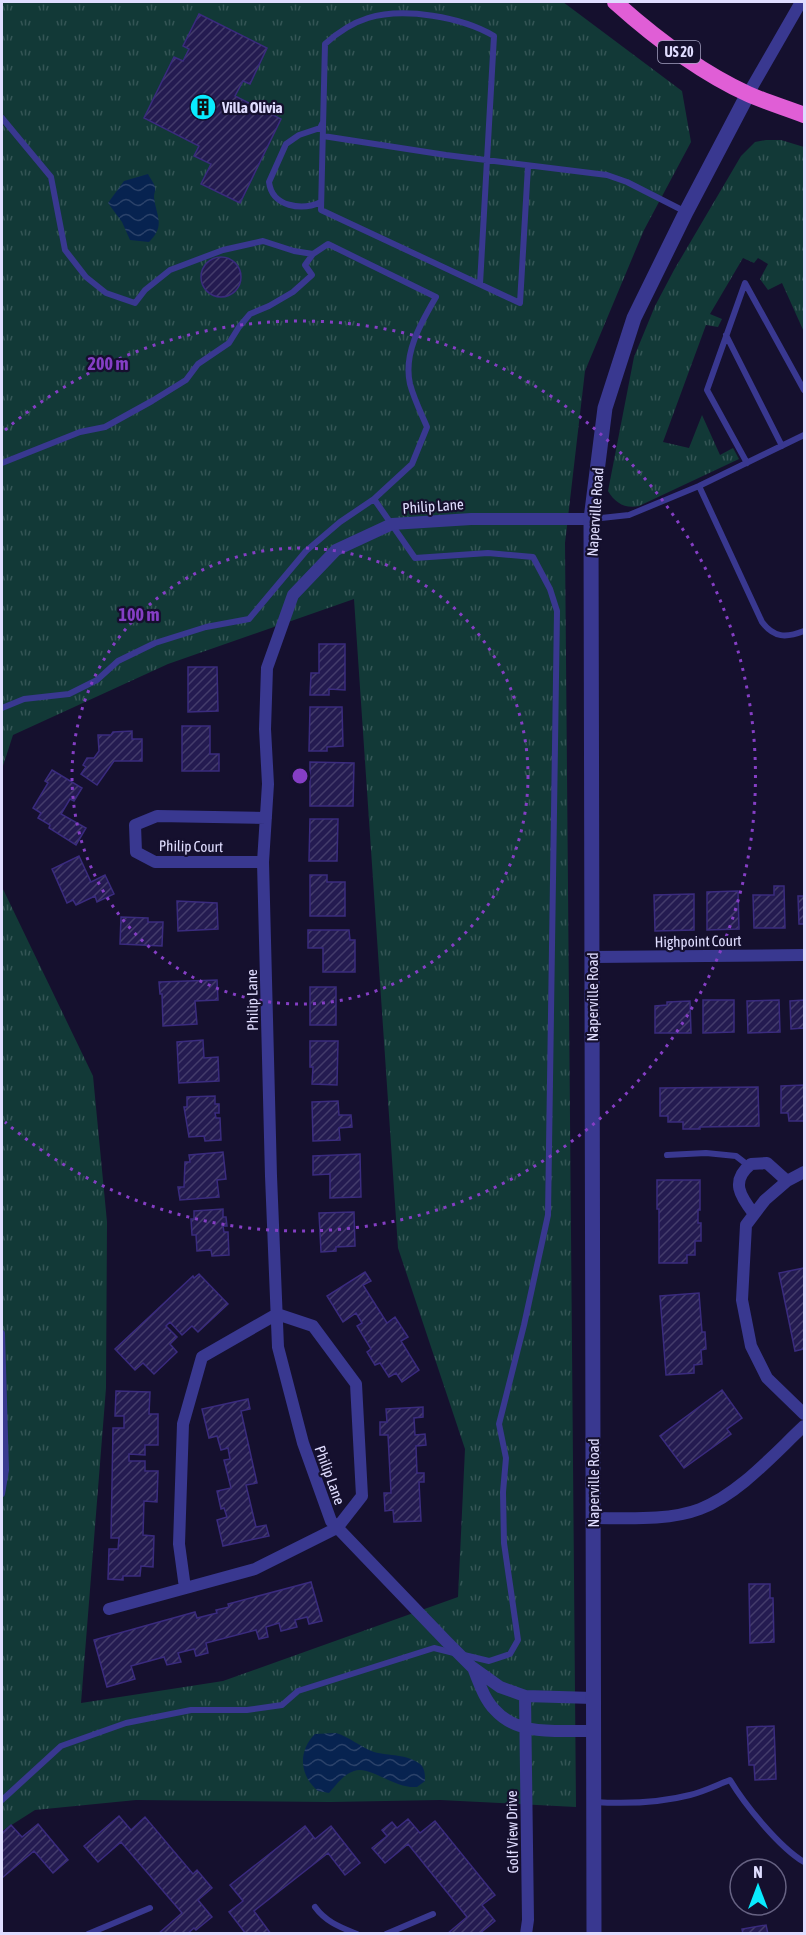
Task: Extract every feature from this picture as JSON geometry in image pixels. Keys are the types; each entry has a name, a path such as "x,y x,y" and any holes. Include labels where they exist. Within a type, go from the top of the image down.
{"highway":[{"name":"US 20","path":"615,2 645,29 716,78 748,94 804,115"}],"street":[{"path":"748,94 801,2"},
{"name":"Naperville Road","path":"594,1934 591,519 605,408 634,318 748,94"},
{"name":"Philip Lane","path":"591,519 471,519 392,524 336,550 293,595 267,668 265,729 268,784 263,862 278,1347 303,1443 331,1521 458,1654 500,1687 525,1696 593,1698"},
{"name":"Philip Court","path":"263,862 155,862 136,852 135,825 157,816 266,818"},
{"name":"Highpoint Court","path":"592,957 804,955"},
{"path":"754,1214 740,1197 741,1173 751,1164 767,1163 786,1181"},
{"path":"804,1172 786,1181 765,1200 746,1225 742,1277 742,1300 751,1346 767,1378 804,1414"},
{"path":"108,1609 255,1569 337,1528 362,1496 356,1384 313,1326 276,1314 202,1357 183,1424 179,1544 185,1588"},
{"path":"593,1518 672,1515 700,1509 734,1490 804,1426"},
{"name":"Philip Lane","path":"472,1667 484,1694 494,1709 508,1722 525,1729 593,1731"},
{"path":"525,1696 525,1729"},
{"name":"Golf View Drive","path":"525,1729 528,1920 526,1934"}],"lane":[{"path":"480,284 494,36 455,21 411,14 385,15 368,18 336,34 325,44 321,210 520,303 528,166"},
{"path":"2,118 51,177 65,250 86,277 106,293 135,303 145,291 170,270 223,250 263,241 294,251 313,254"},
{"path":"321,202 308,207 286,204 274,197 269,182 286,144 299,135 320,128 323,121"},
{"path":"323,136 528,166 607,175 627,182 686,212"},
{"path":"2,463 80,432 105,427 186,380 198,364 229,343 250,314 293,292 312,275 305,265 313,254 328,244 436,297 420,325 409,355 410,383 427,428 411,464 374,499 340,522 306,551 249,619 206,627 154,643 118,661 97,680 69,694 24,699 2,708"},
{"path":"747,463 706,390 745,283 804,390"},
{"path":"726,335 782,446"},
{"path":"591,519 629,515 699,486 804,435"},
{"path":"699,486 762,622 775,635 785,637 804,631"},
{"path":"2,1800 61,1746 126,1723 192,1710 247,1710 282,1705 298,1691 434,1648 489,1661 510,1654 518,1640 504,1543 502,1492 506,1458 499,1424 548,1215 557,611 550,589 532,557 488,553 415,558 374,499"},
{"path":"667,1155 706,1153 736,1156 749,1166"},
{"path":"2,1333 6,1470 2,1494"},
{"path":"593,1802 655,1801 690,1795 730,1780 739,1795 770,1831 804,1862"},
{"path":"315,1907 322,1917 357,1934"},
{"path":"88,1934 150,1908"},
{"path":"386,1934 433,1914"}],"green space":[{"path":"2,2 563,2 682,91 691,142 644,230 585,371 565,543 576,1807 440,1800 330,1802 136,1800 35,1810 2,1831 2,887 93,1076 107,1222 106,1388 81,1703 223,1681 458,1597 465,1449 398,1248 354,599 168,664 13,735 2,769"},
{"path":"781,140 804,147 804,332 782,283 768,290 760,279 768,264 758,258 754,263 743,258 710,314 722,319 718,327 706,325 663,442 689,448 702,415 720,455 733,448 739,459 639,506 625,506 617,502 608,491 634,357 655,306 674,270 741,156 755,142"}],"water":[{"path":"148,174 155,188 154,197 159,225 149,242 130,240 122,222 108,203 124,181"},
{"path":"336,1733 374,1752 415,1761 423,1768 425,1781 417,1787 408,1787 360,1770 340,1780 329,1793 318,1791 307,1778 303,1755 315,1734"}],"building":[{"name":"Villa Olivia","path":"199,14 267,48 250,84 243,81 235,96 281,119 240,203 201,184 211,164 194,156 199,146 144,118 174,57 183,61 189,49 183,46"},
{"path":"221,257 235,263 241,277 235,291 221,297 207,291 201,277 207,263"},
{"path":"319,644 345,644 345,690 329,689 329,695 310,695 311,673 319,673"},
{"path":"188,667 217,667 218,711 188,712"},
{"path":"310,707 342,707 343,746 327,747 327,751 309,751"},
{"path":"182,726 210,726 210,754 219,754 219,771 182,771"},
{"path":"132,731 132,739 142,739 142,761 114,761 97,785 81,774 86,767 83,765 87,758 94,758 99,751 98,735"},
{"path":"310,762 354,763 353,806 310,806"},
{"path":"52,770 82,788 74,801 70,799 61,814 86,828 76,845 49,828 50,825 38,818 41,813 33,808 48,783 45,781"},
{"path":"310,819 338,819 337,861 309,861"},
{"path":"79,856 91,882 105,875 114,894 97,902 95,896 76,905 73,900 67,903 52,869"},
{"path":"310,875 327,875 327,882 345,882 345,916 310,916"},
{"path":"774,886 784,886 785,928 754,928 753,895 774,895"},
{"path":"738,891 739,929 707,930 707,892"},
{"path":"694,894 694,930 655,931 654,895"},
{"path":"798,896 804,896 804,924 799,924"},
{"path":"177,901 217,903 218,929 178,931"},
{"path":"121,917 148,918 148,922 163,922 162,946 120,944"},
{"path":"308,930 349,930 350,940 355,940 355,972 323,972 323,948 308,948"},
{"path":"217,980 218,1000 195,1001 197,1024 163,1026 162,994 160,994 159,982"},
{"path":"310,987 336,987 336,1025 310,1025"},
{"path":"703,1000 734,1000 734,1032 703,1033"},
{"path":"779,1000 780,1032 748,1033 747,1001"},
{"path":"804,1000 804,1028 791,1029 790,1001"},
{"path":"690,1001 691,1033 655,1033 655,1006 667,1005 667,1002"},
{"path":"203,1040 204,1058 218,1057 219,1081 179,1083 177,1042"},
{"path":"310,1041 338,1041 337,1085 312,1084"},
{"path":"804,1085 804,1121 789,1121 788,1113 781,1113 781,1086"},
{"path":"758,1087 759,1126 683,1129 683,1122 668,1122 668,1116 660,1116 660,1088"},
{"path":"215,1096 215,1104 219,1104 219,1113 215,1113 216,1118 220,1118 221,1140 205,1141 204,1136 189,1137 184,1107 187,1107 187,1097"},
{"path":"338,1101 339,1115 351,1115 352,1127 339,1128 340,1140 313,1141 312,1102"},
{"path":"223,1152 226,1179 217,1180 219,1197 180,1200 178,1187 184,1187 185,1162 190,1162 189,1155"},
{"path":"360,1154 361,1197 330,1198 330,1174 313,1175 313,1156"},
{"path":"657,1180 700,1180 698,1223 701,1223 701,1241 695,1241 695,1255 687,1255 687,1263 659,1263"},
{"path":"223,1209 223,1217 226,1217 227,1226 223,1226 224,1232 228,1232 229,1255 212,1256 211,1250 197,1251 196,1235 192,1235 191,1219 194,1219 194,1211"},
{"path":"354,1212 355,1246 336,1247 336,1251 321,1252 319,1213"},
{"path":"804,1268 804,1349 795,1351 779,1273"},
{"path":"365,1272 371,1281 363,1285 387,1323 395,1317 408,1337 401,1341 419,1370 402,1382 396,1373 389,1377 380,1363 375,1365 367,1352 371,1349 357,1326 362,1323 356,1313 343,1322 327,1296"},
{"path":"199,1274 228,1304 198,1332 192,1326 182,1335 170,1322 166,1326 177,1337 170,1344 177,1352 154,1374 143,1363 135,1370 115,1349 193,1276 194,1278"},
{"path":"699,1293 702,1332 705,1332 706,1349 701,1350 702,1364 694,1365 694,1373 666,1375 660,1296"},
{"path":"722,1390 742,1418 727,1429 731,1434 684,1468 660,1436"},
{"path":"116,1391 150,1392 149,1414 158,1414 158,1445 145,1445 145,1455 129,1454 129,1461 145,1461 145,1471 158,1471 157,1502 144,1501 143,1535 154,1536 153,1567 141,1566 140,1576 123,1576 123,1580 108,1579 109,1549 118,1549 119,1538 111,1538 113,1428 124,1428 124,1416 115,1416"},
{"path":"248,1399 250,1409 241,1411 257,1483 246,1485 256,1527 266,1525 269,1536 223,1546 217,1520 227,1517 224,1508 221,1509 217,1491 231,1488 224,1460 230,1459 228,1448 221,1450 217,1436 209,1438 202,1409"},
{"path":"423,1407 423,1417 414,1418 415,1435 425,1434 426,1445 416,1446 417,1473 424,1473 424,1482 419,1482 421,1521 394,1522 393,1510 385,1511 384,1493 391,1493 388,1435 380,1435 380,1422 387,1422 386,1409"},
{"path":"311,1582 322,1621 309,1624 307,1617 295,1620 297,1627 281,1631 279,1623 266,1627 268,1637 259,1639 256,1630 206,1643 208,1653 196,1656 194,1649 178,1653 181,1662 167,1665 164,1657 131,1666 135,1679 107,1687 94,1640 195,1612 197,1618 217,1613 216,1610 229,1607 228,1604"},
{"path":"749,1584 770,1584 770,1598 773,1598 774,1642 750,1643"},
{"path":"774,1726 776,1779 755,1780 754,1765 749,1765 747,1727"},
{"path":"119,1816 131,1830 145,1817 193,1874 197,1870 212,1888 198,1900 212,1917 196,1930 194,1928 187,1934 158,1934 182,1913 121,1842 98,1862 84,1846"},
{"path":"408,1819 420,1833 435,1821 495,1895 482,1905 495,1921 479,1934 447,1934 467,1917 408,1844 385,1863 372,1848 387,1836 382,1830 392,1822 397,1828"},
{"path":"38,1824 68,1860 53,1873 34,1851 2,1878 2,1833 11,1825 22,1837"},
{"path":"305,1826 315,1839 331,1826 360,1863 345,1875 328,1853 254,1911 271,1934 246,1934 229,1912 243,1901 230,1885"},
{"path":"766,1925 768,1934 743,1934 742,1929"}],"place":[{"name":"Villa Olivia","path":"203,107"}]}
